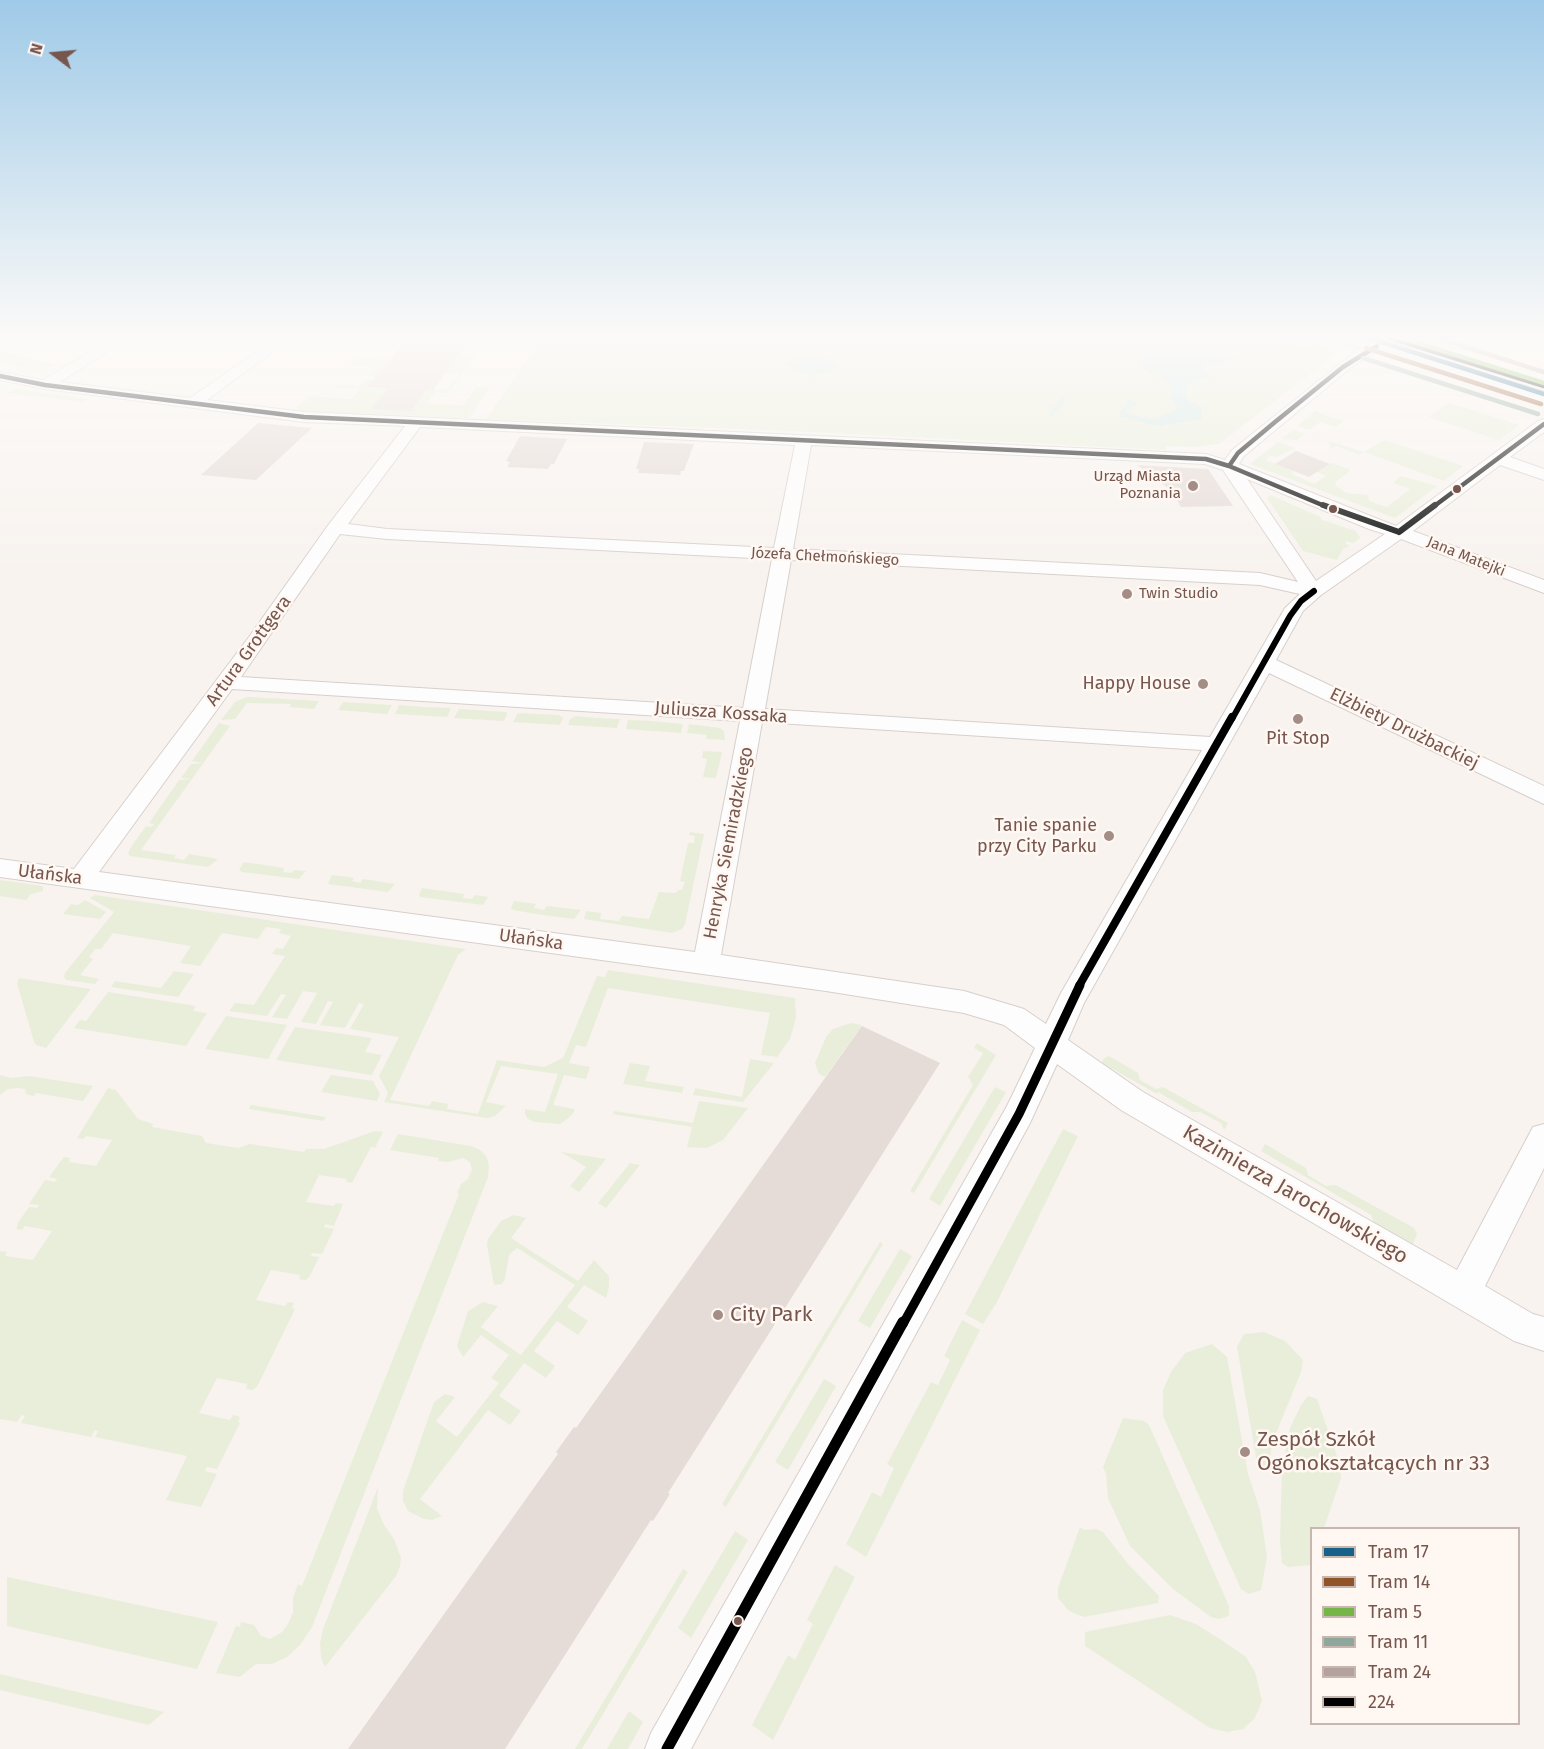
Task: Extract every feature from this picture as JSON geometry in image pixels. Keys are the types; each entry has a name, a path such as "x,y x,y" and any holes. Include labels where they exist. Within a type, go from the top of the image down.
{"street":[{"name":"Jana Matejki","path":"369,420 1233,459 1309,500 1428,541 1544,587"},
{"path":"1280,420 1233,459 1314,591"},
{"name":"Artura Grottgera","path":"80,879 226,682 335,528 351,511 416,422"},
{"path":"667,1749 1019,1114 1071,1001 1295,608 1314,591 1500,459 1544,424"},
{"name":"Henryka Siemiradzkiego","path":"706,963 804,440"},
{"path":"1500,459 1544,475"},
{"name":"Józefa Chełmońskiego","path":"335,528 387,534 1260,579 1314,591"},
{"name":"Elżbiety Drużbackiej","path":"1263,662 1544,796"},
{"name":"Juliusza Kossaka","path":"226,682 1216,744"},
{"name":"Ułańska","path":"0,868 706,963 964,1002 1014,1017 1052,1045"},
{"name":"Kazimierza Jarochowskiego","path":"1052,1045 1132,1101 1526,1329 1544,1334"},
{"path":"1464,1292 1544,1137"}],"green space":[{"path":"502,420 1251,420 1219,444 1196,447 1166,446 1166,450"},
{"path":"1305,420 1344,420 1336,427 1320,422 1310,430 1297,426"},
{"path":"1436,420 1502,420 1519,425 1499,440"},
{"path":"1293,430 1364,452 1359,455 1336,446 1331,449 1328,441 1305,434 1298,440 1281,439"},
{"path":"1385,440 1463,466 1444,481 1364,452"},
{"path":"1278,442 1296,448 1276,457 1270,456 1266,460 1293,471 1294,475 1314,484 1326,476 1317,472 1332,463 1349,469 1350,471 1335,482 1336,486 1346,493 1368,495 1369,501 1387,507 1410,489 1393,483 1401,476 1437,486 1395,518 1250,464"},
{"path":"1270,495 1321,517 1320,519 1356,531 1360,538 1353,543 1347,541 1345,543 1350,546 1343,549 1337,560 1303,551 1267,498"},
{"path":"247,697 319,701 314,709 290,707 291,704 247,703 235,719 221,720 235,702"},
{"path":"343,702 392,705 387,714 338,710"},
{"path":"399,705 451,708 447,717 395,714"},
{"path":"459,709 506,712 507,714 504,721 454,718"},
{"path":"518,713 559,715 563,718 560,725 513,722"},
{"path":"576,716 620,719 617,728 568,725 570,719"},
{"path":"628,720 683,724 681,733 626,729"},
{"path":"219,723 230,726 141,850 176,855 174,858 184,860 189,854 218,859 208,867 130,856 128,853 131,847 146,826 151,827 154,824 149,823 179,780 191,779 181,778 191,764 203,763 192,761"},
{"path":"689,724 720,728 724,731 725,740 706,739 707,735 687,733"},
{"path":"703,751 722,752 716,778 703,777 707,759 702,758"},
{"path":"690,832 704,834 682,929 672,933 584,919 586,911 601,913 600,919 619,921 622,916 649,919 659,892 676,893 682,890 685,882 680,881 688,843 694,843 695,836 689,835"},
{"path":"244,862 284,868 283,872 306,871 299,879 242,872 239,870"},
{"path":"332,875 354,878 352,881 360,883 363,879 395,884 388,892 328,884"},
{"path":"0,880 43,886 43,891 31,894 26,900 0,896"},
{"path":"422,888 464,894 463,898 472,899 475,895 488,897 483,905 421,897 419,895"},
{"path":"95,895 466,949 458,955 390,1100 429,1106 432,1101 448,1104 447,1109 478,1114 497,1060 544,1067 563,1058 597,976 605,977 608,970 795,998 796,1018 790,1039 777,1057 761,1055 770,1013 608,988 586,1047 576,1045 569,1063 590,1067 586,1079 564,1075 553,1105 575,1109 572,1115 560,1124 535,1122 528,1119 525,1114 525,1109 545,1112 558,1074 501,1066 486,1102 506,1106 495,1116 487,1118 384,1102 388,1093 379,1076 399,1037 350,1029 364,1004 359,1003 345,1028 320,1025 333,1002 328,1001 316,1024 301,1022 317,993 303,991 287,1019 272,1017 286,995 281,994 267,1016 229,1011 235,1003 254,1005 285,956 272,954 276,948 283,949 291,936 279,933 281,929 266,927 258,939 222,933 200,966 180,963 191,946 113,933 101,949 95,949 89,957 93,959 80,975 99,979 95,984 66,980 65,973 114,912 90,898"},
{"path":"85,900 106,912 100,919 63,914 71,904 78,905"},
{"path":"514,901 536,904 534,908 544,910 547,906 581,910 574,919 536,914 513,910 511,908"},
{"path":"174,971 194,974 178,997 111,987 115,981 161,988"},
{"path":"19,978 91,989 46,1048 34,1042 17,983"},
{"path":"108,992 196,1006 193,1011 207,1013 186,1046 74,1028 80,1020 86,1021"},
{"path":"226,1016 287,1025 268,1059 205,1049"},
{"path":"851,1023 861,1025 861,1027 825,1077 819,1074 815,1063 826,1037 833,1029"},
{"path":"295,1027 372,1038 365,1052 382,1055 372,1075 276,1060"},
{"path":"977,1043 996,1055 914,1193 910,1191 973,1085 968,1077 983,1053 974,1048"},
{"path":"1109,1056 1138,1073 1140,1080 1156,1089 1163,1087 1228,1123 1224,1130 1221,1123 1200,1112 1192,1112 1102,1063 1104,1058"},
{"path":"750,1059 774,1063 743,1102 693,1095 695,1088 742,1097"},
{"path":"630,1063 650,1066 645,1081 684,1087 682,1093 623,1084"},
{"path":"0,1075 11,1078 29,1076 93,1086 83,1101 36,1093 34,1096 26,1094 25,1089 18,1088 8,1089 0,1095"},
{"path":"331,1075 373,1081 380,1094 377,1101 321,1092"},
{"path":"995,1087 1006,1092 940,1206 929,1199"},
{"path":"108,1088 116,1090 138,1119 153,1124 152,1127 202,1136 206,1143 238,1148 250,1144 304,1152 306,1149 324,1149 375,1131 383,1132 375,1148 371,1147 352,1183 346,1182 347,1179 319,1175 306,1202 334,1206 336,1203 343,1204 334,1226 325,1224 324,1227 334,1229 322,1254 312,1253 311,1256 319,1257 310,1276 306,1280 299,1279 300,1275 271,1270 256,1300 285,1306 288,1302 294,1303 292,1308 295,1309 258,1385 253,1390 246,1389 247,1384 217,1378 199,1413 230,1420 233,1415 240,1417 238,1422 240,1423 217,1469 207,1467 205,1471 217,1474 201,1507 166,1500 187,1456 95,1437 98,1431 95,1430 91,1437 21,1423 25,1416 22,1415 17,1422 0,1419 0,1251 7,1252 5,1256 33,1260 52,1231 25,1226 22,1230 16,1229 29,1207 37,1208 39,1205 29,1204 45,1180 55,1182 57,1179 49,1177 64,1157 70,1158 69,1162 96,1166 112,1140 86,1136 83,1139 77,1138"},
{"path":"699,1101 748,1108 723,1140 707,1148 687,1147 692,1127 613,1114 614,1111 693,1123"},
{"path":"251,1105 326,1117 323,1121 249,1109"},
{"path":"1063,1129 1078,1136 997,1302 983,1324 965,1314"},
{"path":"398,1134 471,1146 480,1150 486,1156 489,1165 488,1177 312,1627 300,1645 287,1657 272,1664 256,1664 240,1677 216,1673 236,1626 240,1627 241,1622 254,1625 261,1636 270,1639 282,1632 288,1624 293,1612 293,1598 298,1584 302,1586 459,1194 457,1193 472,1170 470,1162 463,1158 448,1162 438,1161 439,1158 390,1150"},
{"path":"1265,1144 1306,1168 1308,1175 1326,1186 1336,1185 1414,1228 1417,1234 1411,1248 1376,1228 1371,1215 1261,1151"},
{"path":"561,1152 606,1159 579,1192 570,1186 586,1167"},
{"path":"630,1163 640,1165 606,1208 598,1203"},
{"path":"514,1215 526,1218 511,1238 578,1281 594,1260 609,1276 606,1298 584,1285 567,1307 588,1321 578,1335 557,1321 534,1351 555,1366 546,1378 524,1363 499,1396 521,1411 510,1425 488,1410 420,1499 442,1516 432,1520 424,1519 408,1511 403,1501 403,1491 434,1402 445,1394 455,1397 436,1421 457,1437 499,1383 491,1378 509,1355 481,1335 463,1357 457,1346 468,1311 483,1302 498,1306 481,1327 521,1355 575,1285 517,1248 509,1255 502,1284 494,1285 488,1239 501,1221"},
{"path":"880,1242 883,1244 726,1507 722,1504"},
{"path":"900,1249 912,1256 870,1328 858,1321"},
{"path":"962,1320 980,1330 866,1557 846,1544 872,1492 881,1497 894,1468 887,1464 931,1382 938,1385 950,1360 944,1356"},
{"path":"1264,1332 1285,1341 1303,1360 1301,1372 1273,1441 1267,1472 1261,1472 1257,1463 1237,1347 1244,1334"},
{"path":"1212,1344 1227,1357 1248,1474 1260,1510 1267,1557 1261,1590 1249,1594 1241,1589 1163,1416 1163,1390 1171,1372 1185,1353"},
{"path":"824,1379 836,1386 788,1470 775,1462"},
{"path":"1308,1396 1317,1399 1340,1465 1341,1478 1324,1527 1310,1527 1310,1565 1288,1567 1282,1563 1280,1541 1282,1467 1290,1428"},
{"path":"1123,1418 1144,1421 1149,1425 1229,1606 1229,1616 1219,1619 1211,1617 1173,1589 1130,1546 1108,1498 1106,1474 1103,1467"},
{"path":"378,1487 377,1508 384,1525 394,1539 401,1558 400,1566 396,1576 325,1667 320,1644 323,1629"},
{"path":"1080,1527 1084,1530 1096,1529 1103,1532 1128,1564 1159,1596 1158,1603 1084,1617 1069,1611 1058,1598 1058,1588"},
{"path":"735,1531 748,1540 691,1638 678,1628"},
{"path":"835,1565 855,1577 773,1740 752,1725 788,1655 795,1660 813,1624 807,1620"},
{"path":"683,1569 688,1572 582,1749 575,1749"},
{"path":"7,1577 218,1622 197,1669 7,1626"},
{"path":"1170,1615 1196,1624 1246,1657 1255,1672 1262,1701 1255,1718 1243,1729 1227,1732 1210,1728 1085,1646 1085,1632"},
{"path":"0,1674 164,1712 149,1725 0,1690"},
{"path":"629,1711 643,1722 628,1749 607,1749"}],"water":[{"path":"1133,420 1198,420 1157,426"}],"building":[{"path":"258,423 312,428 256,480 201,475"},
{"path":"520,436 567,439 554,464 551,464 548,469 507,467 510,462 506,461"},
{"path":"644,442 694,444 684,471 681,471 680,475 638,473 639,469 636,469"},
{"path":"1296,451 1330,464 1309,477 1275,464"},
{"name":"Urząd Miasta Poznania","path":"1137,465 1208,469 1233,506 1181,507 1172,491"},
{"name":"City Park","path":"862,1026 940,1063 668,1493 670,1494 653,1521 651,1520 505,1749 348,1749 558,1454 556,1452 574,1427 576,1428"}],"transit line":[{"name":"224","path":"360,420 1206,459 1229,466 1309,500 1399,532"},
{"name":"224","path":"1229,466 1238,453 1278,420"},
{"name":"224","path":"1399,532 1544,424"},
{"name":"224","path":"667,1749 1019,1114 1071,1001 1290,616 1301,601 1314,591"}],"place":[{"name":"Urząd Miasta Poznania","path":"1193,486"},
{"name":"Twin Studio","path":"1127,594"},
{"name":"Happy House","path":"1203,684"},
{"name":"Pit Stop","path":"1298,719"},
{"name":"Tanie spanie przy City Parku","path":"1109,836"},
{"name":"City Park","path":"718,1315"},
{"name":"Zespół Szkół Ogónokształcących nr 33","path":"1245,1452"}]}
